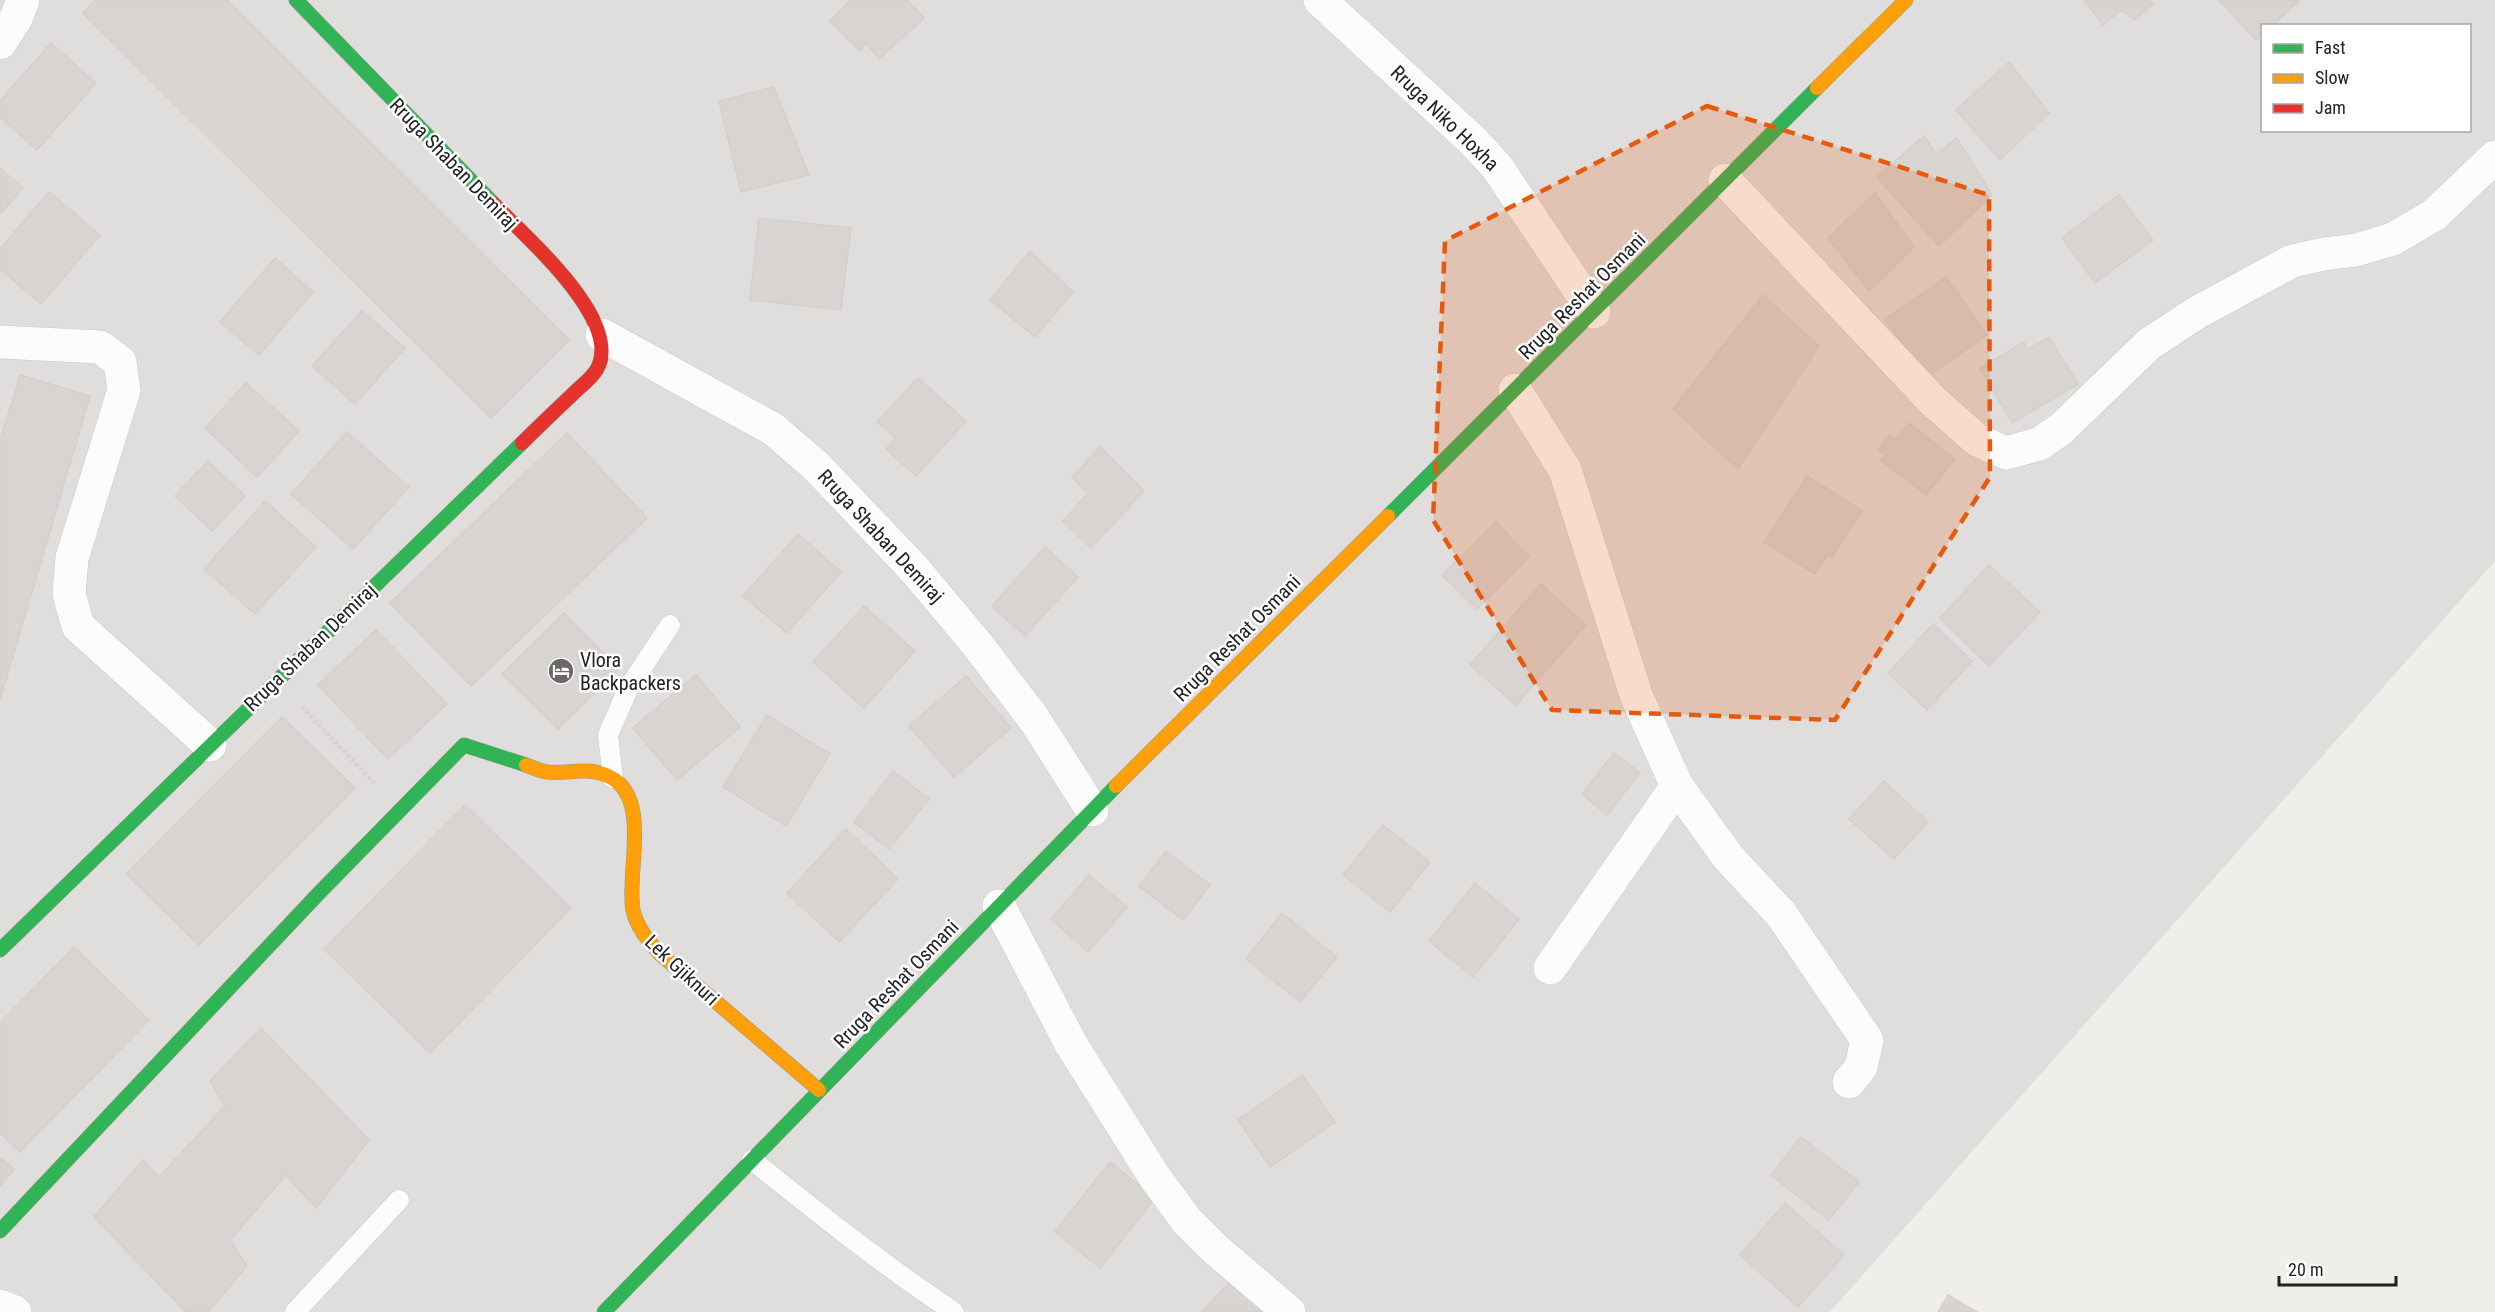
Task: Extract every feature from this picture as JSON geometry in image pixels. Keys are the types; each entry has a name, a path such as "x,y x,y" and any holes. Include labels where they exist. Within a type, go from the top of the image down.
{"street":[{"name":"Rruga Shaban Demiraj","path":"0,950 579,388 597,368 603,353 602,335 596,320 566,279 296,0"},
{"name":"Rruga Niko Hoxha","path":"1320,0 1466,134 1497,167 1594,312"},
{"name":"Rruga Reshat Osmani","path":"604,1312 1092,810 1906,0"},
{"path":"1725,180 1933,401 1977,441 2006,453 2039,444 2061,429 2149,344 2198,312 2292,261 2356,250 2393,239 2434,215 2495,157"},
{"name":"Rruga Shaban Demiraj","path":"602,335 772,429 816,466 915,570 976,643 1034,719 1092,810"},
{"path":"0,342 100,347 120,362 124,390 72,558 69,594 78,626 210,745"},
{"path":"1515,390 1565,470 1636,695 1677,786 1728,857 1781,915 1867,1040 1861,1067 1848,1082"},
{"path":"0,1231 380,830 464,746 546,772 593,771 613,778"},
{"name":"Lek Gjiknuri","path":"613,778 629,794 634,817 633,910 641,932 659,953 819,1090"},
{"path":"1550,968 1677,786"},
{"path":"999,906 1071,1044 1154,1176 1187,1221 1214,1248 1289,1312"},
{"path":"0,1306 15,1312"}],"lane":[{"path":"613,778 608,735 628,689 670,625"},
{"path":"752,1160 843,1234 954,1312"},
{"path":"295,1312 399,1200"}],"path":[{"path":"277,680 400,811"}],"highlighted area":[{"path":"1707,106 1989,195 1990,477 1835,720 1552,710 1433,520 1445,241"}],"shaded area":[{"path":"0,0 2495,0 2495,561 1830,1312 0,1312"}],"building":[{"path":"95,0 227,0 569,340 491,418 83,13"},
{"path":"851,0 881,0 884,3 887,0 907,0 924,18 879,59 866,43 860,51 830,21"},
{"path":"2084,0 2149,0 2153,4 2135,20 2121,10 2103,25"},
{"path":"2219,0 2300,0 2274,24 2261,24 2261,35 2256,40"},
{"path":"51,43 96,83 37,150 0,117 0,101"},
{"path":"2009,62 2049,113 2000,160 1956,110"},
{"path":"774,87 809,175 741,192 719,101"},
{"path":"1924,136 1936,154 1957,138 1992,195 1939,246 1877,177"},
{"path":"0,168 23,188 0,214"},
{"path":"49,192 100,235 41,304 0,269 0,249"},
{"path":"1875,193 1914,247 1869,291 1828,238"},
{"path":"2119,195 2153,240 2095,283 2062,238"},
{"path":"759,218 851,228 841,310 750,300"},
{"path":"1030,251 1073,292 1035,337 990,300"},
{"path":"275,258 313,292 259,355 220,322"},
{"path":"1946,277 1987,335 1926,378 1885,319"},
{"path":"1763,295 1819,346 1738,469 1673,409"},
{"path":"362,311 405,348 355,404 312,366"},
{"path":"2049,337 2078,384 2012,423 1980,368 2024,342 2027,350"},
{"path":"20,375 90,396 0,700 0,441"},
{"path":"918,378 966,421 916,476 886,449 896,438 877,422"},
{"path":"246,383 299,431 257,477 205,428"},
{"path":"1909,423 1955,459 1926,495 1881,460 1885,455 1878,450 1890,435 1896,440"},
{"path":"347,432 409,487 353,549 291,494"},
{"path":"567,433 647,518 471,686 390,603"},
{"path":"1100,447 1144,491 1091,548 1063,521 1088,493 1072,477"},
{"path":"208,461 245,496 212,531 175,496"},
{"path":"1807,476 1862,511 1832,557 1827,555 1815,574 1764,542"},
{"path":"265,501 316,547 255,614 204,569"},
{"path":"1496,522 1529,557 1477,609 1442,575"},
{"path":"798,534 841,572 787,633 743,596"},
{"path":"1045,547 1078,577 1025,636 992,606"},
{"path":"1989,565 2040,612 1989,666 1940,618"},
{"path":"1541,584 1586,625 1516,705 1470,665"},
{"path":"864,606 915,651 864,708 813,662"},
{"name":"Vlora Backpackers","path":"564,613 619,669 558,729 502,674"},
{"path":"1933,624 1972,661 1927,710 1888,673"},
{"path":"376,630 447,704 388,759 318,685"},
{"path":"696,675 740,727 677,780 633,728"},
{"path":"966,676 1011,728 954,777 909,726"},
{"path":"767,715 830,754 786,826 723,787"},
{"path":"282,717 355,788 199,945 126,874"},
{"path":"1614,753 1640,773 1607,815 1582,794"},
{"path":"893,771 929,799 889,849 854,822"},
{"path":"1884,781 1928,822 1894,859 1849,819"},
{"path":"465,805 571,908 430,1053 324,949"},
{"path":"1383,825 1430,862 1390,912 1343,875"},
{"path":"846,829 898,879 839,942 787,893"},
{"path":"1166,851 1210,885 1183,920 1139,886"},
{"path":"1089,875 1127,907 1088,952 1051,919"},
{"path":"1475,883 1519,919 1473,977 1429,941"},
{"path":"1282,913 1337,957 1300,1002 1246,959"},
{"path":"74,947 149,1020 20,1152 0,1133 0,1023"},
{"path":"261,1028 369,1140 316,1208 286,1175 230,1240 247,1266 208,1312 186,1312 94,1217 143,1160 159,1177 225,1106 210,1081"},
{"path":"1302,1075 1335,1122 1270,1167 1238,1120"},
{"path":"1801,1137 1859,1182 1829,1220 1771,1175"},
{"path":"0,1157 14,1169 0,1186"},
{"path":"1110,1162 1155,1198 1100,1268 1055,1232"},
{"path":"1785,1203 1844,1255 1798,1307 1740,1255"},
{"path":"1231,1280 1267,1312 1202,1312"},
{"path":"1948,1295 1977,1312 1938,1312"}],"traffic: fast":[{"path":"296,0 493,203"},
{"path":"1388,516 1817,88"},
{"path":"0,950 522,443"},
{"path":"0,1231 320,892 464,745 526,765"},
{"path":"604,1312 1116,786"}],"traffic: slow":[{"path":"1817,88 1906,0"},
{"path":"1116,786 1388,516"},
{"path":"526,765 548,772 595,772 610,777 623,787 634,819 633,910 643,933 659,953 819,1090"}],"traffic: jam":[{"path":"493,203 567,280 584,304 596,327 602,349 597,369 592,375 522,443"}],"place":[{"name":"Vlora Backpackers","path":"561,671"}]}
